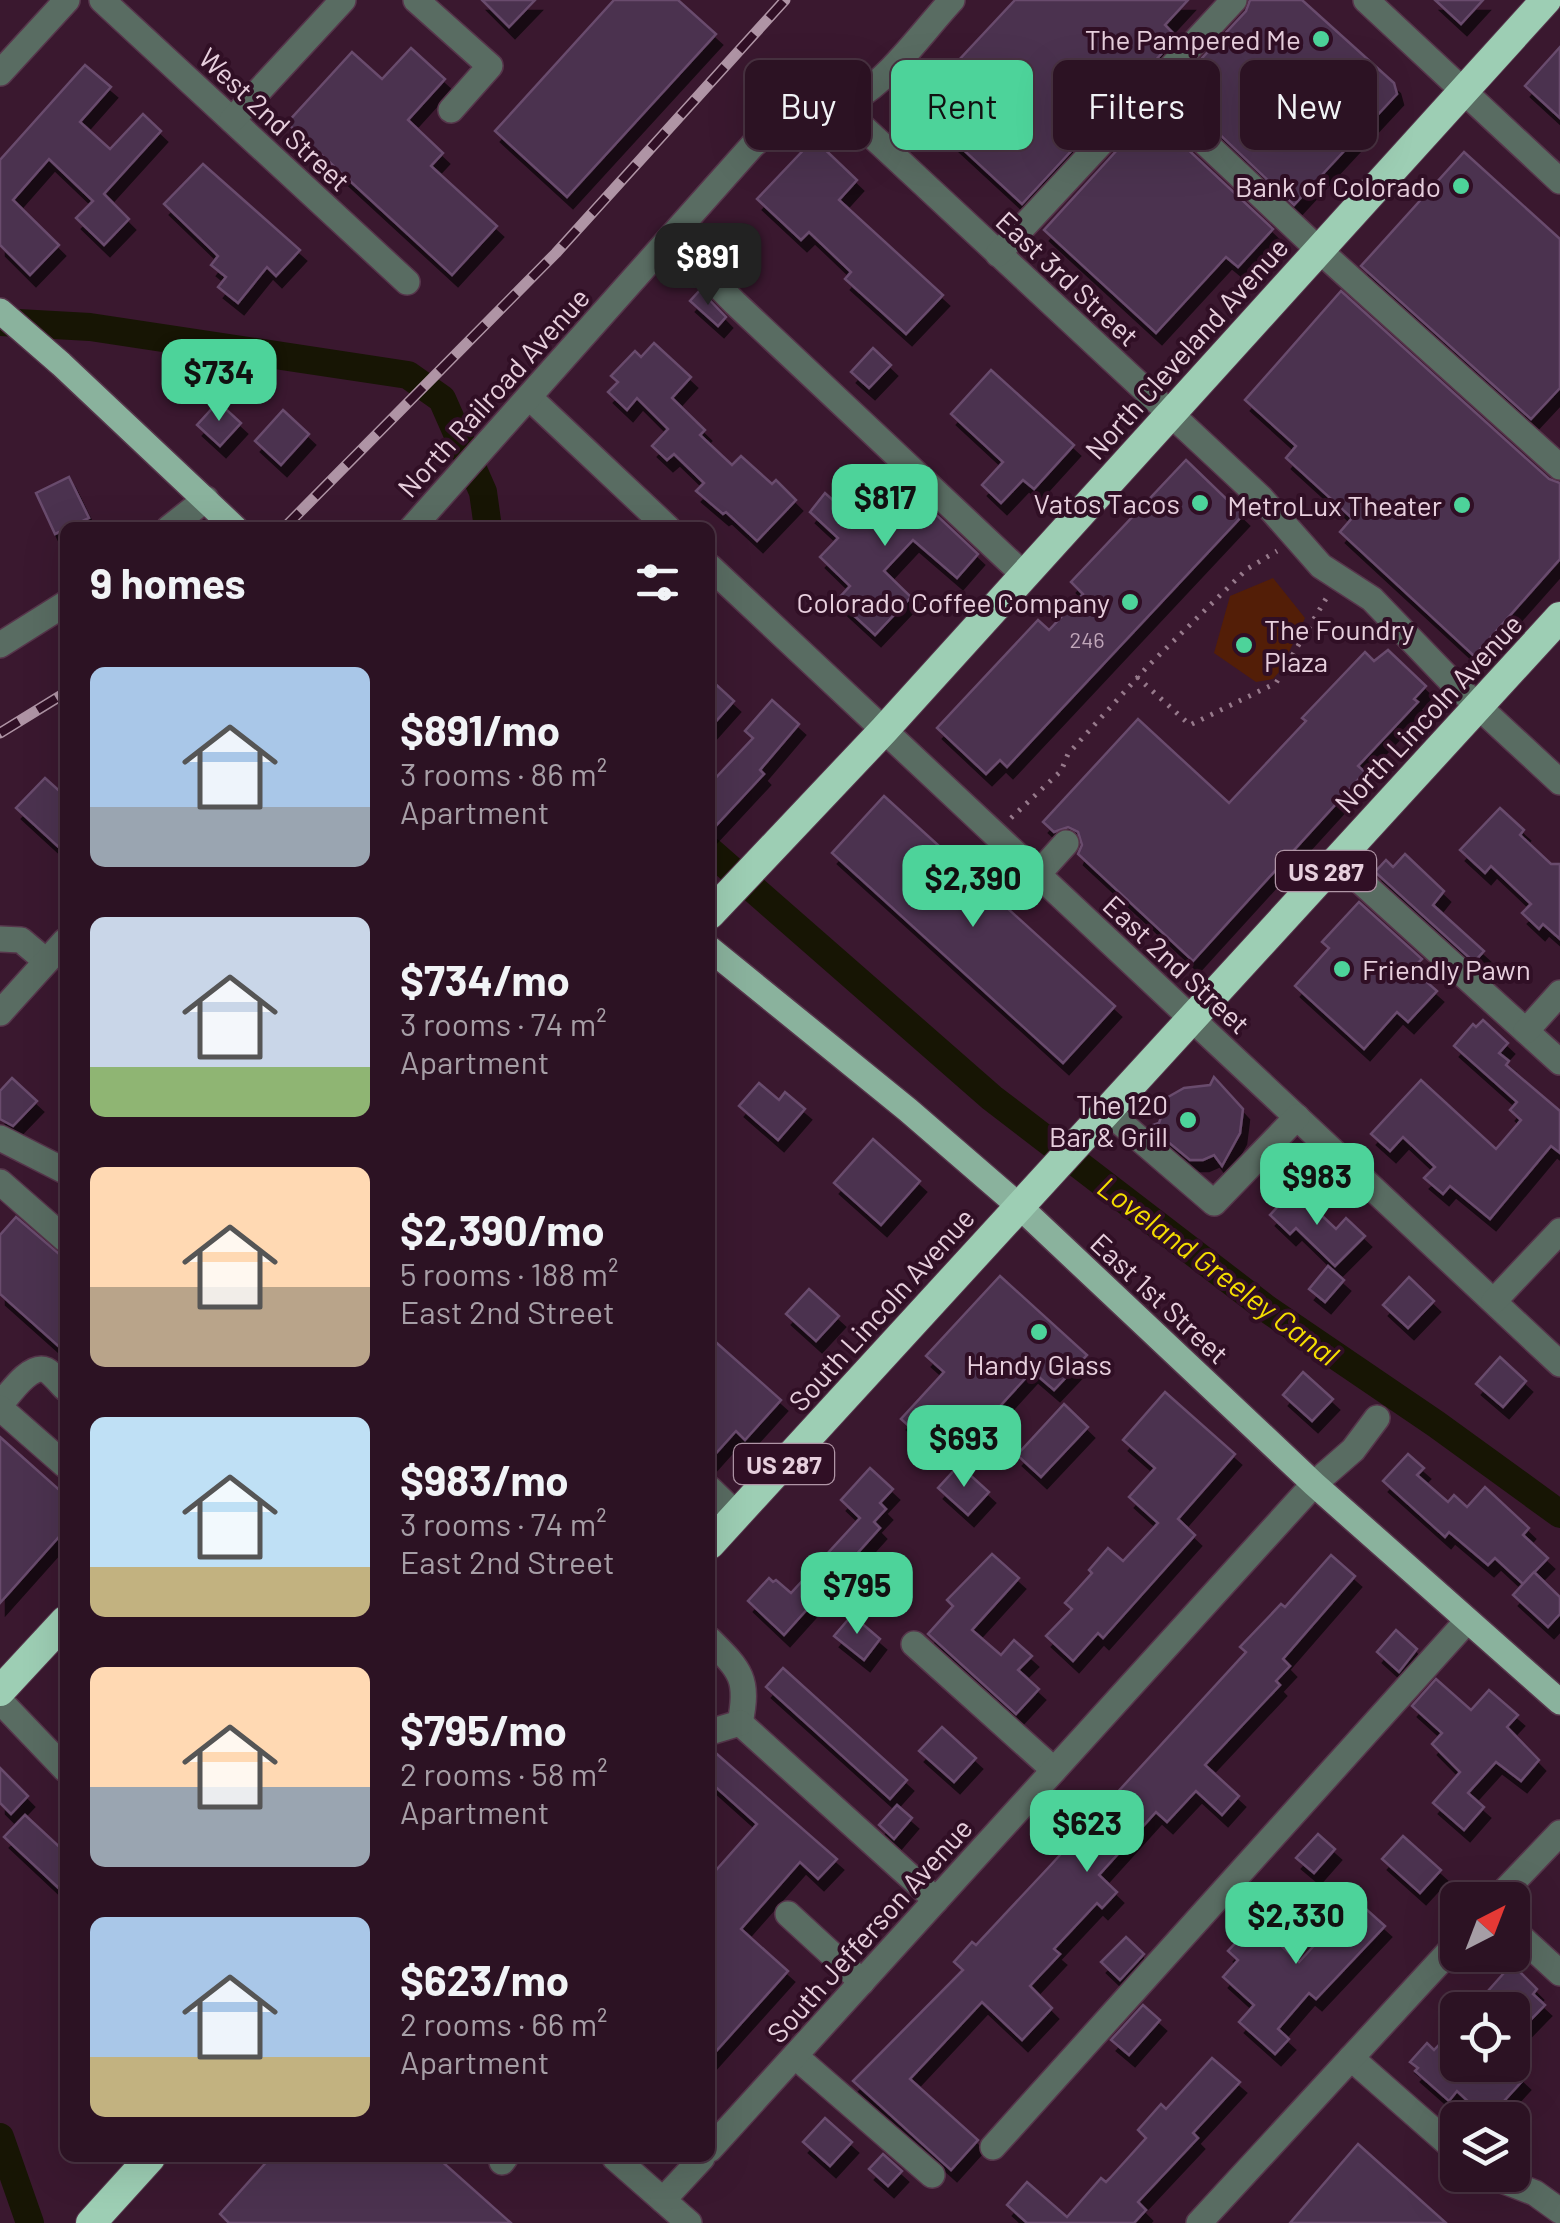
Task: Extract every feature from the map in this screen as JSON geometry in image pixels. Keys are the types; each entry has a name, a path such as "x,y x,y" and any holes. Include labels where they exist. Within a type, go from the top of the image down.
{"highway":[{"name":"North Cleveland Avenue","path":"719,905 884,730 1546,0"},
{"name":"North Lincoln Avenue","path":"1019,1206 1560,617"},
{"name":"South Lincoln Avenue","path":"715,1539 1019,1206"},
{"path":"0,1691 60,1626"},
{"path":"91,2223 146,2162"}],"main road":[{"path":"0,311 229,522"},
{"name":"East 1st Street","path":"715,953 1019,1206 1314,1484 1560,1702"}],"street":[{"path":"0,73 66,0"},
{"name":"West 2nd Street","path":"102,0 407,282"},
{"path":"232,120 343,0"},
{"path":"416,0 490,66 451,110"},
{"path":"871,87 952,0"},
{"path":"1179,60 1234,0"},
{"path":"1366,0 1560,181"},
{"name":"East 3rd Street","path":"871,135 1260,498 1322,566 1372,598 1478,706 1560,782"},
{"name":"North Railroad Avenue","path":"417,522 748,150"},
{"path":"998,254 1095,150"},
{"path":"1213,150 1560,467"},
{"path":"671,238 1024,575"},
{"path":"530,398 662,522"},
{"path":"177,522 206,499"},
{"name":"East 2nd Street","path":"715,571 1560,1364"},
{"path":"0,645 60,607"},
{"path":"1038,874 1066,844"},
{"path":"1337,860 1560,1062"},
{"path":"0,939 21,940 46,962"},
{"path":"0,1012 60,946"},
{"path":"1526,1030 1560,994"},
{"path":"1099,1118 1214,1203 1297,1117"},
{"path":"0,1138 60,1168"},
{"path":"0,1182 60,1235"},
{"path":"1494,1301 1560,1231"},
{"path":"60,1383 40,1369 28,1376 0,1406 60,1461"},
{"name":"South Jefferson Avenue","path":"715,2144 1314,1484 1352,1450 1376,1418"},
{"path":"715,1493 737,1515"},
{"path":"992,2147 1467,1620"},
{"path":"914,1644 1054,1770"},
{"path":"715,1645 730,1660 747,1691 740,1723"},
{"path":"0,1701 60,1764"},
{"path":"715,1730 740,1723"},
{"path":"740,1723 936,1900"},
{"path":"1513,1882 1560,1833"},
{"path":"788,1914 862,1982"},
{"path":"1530,1946 1560,1973"},
{"path":"1200,2223 1440,1962"},
{"path":"795,2056 932,2175"},
{"path":"1351,2058 1440,2136"},
{"path":"620,2162 689,2223"},
{"path":"663,2200 698,2162"},
{"path":"1530,2191 1560,2211"}],"path":[{"path":"995,834 1061,771 1068,754 1137,678 1247,569 1295,540"},
{"path":"1137,678 1190,725 1276,683 1338,577"}],"shaded area":[{"path":"1273,578 1305,618 1280,671 1273,679 1256,682 1214,653 1230,596"}],"building":[{"path":"482,0 535,0 509,27"},
{"path":"614,0 678,0 716,34 567,197 495,131"},
{"path":"1015,0 1188,0 1165,25 1177,37 1156,60 1053,60 1053,150 1072,150 1022,204 964,150 1033,150 1033,60 959,60"},
{"path":"1250,0 1302,0 1369,60 1240,60 1240,150 1345,150 1294,205 1220,135 1220,60 1200,60 1246,11"},
{"path":"1435,0 1483,0 1461,24"},
{"path":"1560,47 1560,118 1525,86"},
{"path":"411,48 445,79 408,120 443,153 431,166 497,226 452,275 287,123 352,52 382,79"},
{"path":"85,65 111,87 80,122 110,149 143,114 161,131 104,194 129,219 104,245 76,218 93,201 49,159 13,200 59,245 30,275 0,245 0,160"},
{"path":"1377,68 1394,83 1397,94 1377,116"},
{"path":"804,150 826,150 857,180 839,200 943,295 906,334 845,279 851,272 809,232 801,240 757,199"},
{"path":"1117,150 1189,150 1273,229 1238,267 1226,257 1156,333 1044,230"},
{"path":"1464,152 1560,239 1560,388 1531,419 1361,266"},
{"path":"203,164 300,250 276,276 267,267 238,303 218,287 226,277 211,265 218,256 164,204"},
{"path":"700,290 726,317 718,326 690,301"},
{"path":"1341,291 1549,479 1560,483 1560,559 1474,656 1340,532 1352,518 1286,458 1296,446 1245,400"},
{"path":"654,343 691,377 672,398 705,430 700,435 732,465 741,456 772,484 776,480 796,500 757,541 696,491 704,483 674,454 667,460 652,446 668,429 637,398 627,410 608,392 618,382 611,376 635,351 641,357"},
{"path":"873,348 891,365 869,388 851,372"},
{"path":"991,370 1074,445 1034,489 1023,480 1001,503 982,485 1003,462 951,414"},
{"path":"218,402 241,423 220,446 197,425"},
{"path":"283,410 309,434 281,465 255,441"},
{"path":"1186,460 1243,515 1007,767 1000,760 986,774 937,728 1038,620 1049,630 1083,594 1071,582"},
{"path":"895,476 978,554 957,578 913,540 884,571 911,597 875,635 837,600 850,586 820,557 838,538 810,512 825,493 854,519"},
{"path":"69,477 89,518 60,522 60,532 55,534 36,493"},
{"path":"1388,650 1426,686 1414,699 1418,702 1358,766 1365,772 1193,961 1078,854 1082,845 1078,832 1068,827 1054,832 1043,822 1138,719 1229,803 1365,652 1374,661"},
{"path":"715,684 734,701 715,722"},
{"path":"772,700 799,724 760,770 764,774 715,827 715,779 753,738 745,731"},
{"path":"45,778 60,792 60,848 16,808"},
{"path":"884,796 1115,1006 1063,1063 832,853"},
{"path":"1500,808 1524,830 1520,835 1551,864 1560,864 1560,939 1543,924 1539,929 1522,913 1531,904 1491,866 1485,873 1460,850"},
{"path":"1405,854 1444,891 1433,905 1484,951 1474,962 1375,872 1386,860 1393,867"},
{"path":"1359,902 1422,959 1412,969 1437,991 1408,1022 1397,1012 1364,1049 1295,986 1329,948 1322,942"},
{"path":"1483,1020 1508,1043 1499,1053 1509,1061 1506,1065 1560,1111 1560,1153 1551,1146 1490,1219 1450,1186 1443,1194 1424,1178 1435,1167 1403,1137 1390,1151 1371,1134 1421,1080 1496,1149 1521,1120 1510,1110 1517,1102 1454,1046 1473,1024 1476,1027"},
{"path":"1214,1077 1243,1109 1240,1133 1222,1166 1214,1155 1190,1160 1156,1132 1153,1125 1159,1123 1168,1097 1184,1088 1210,1085"},
{"path":"12,1078 37,1101 13,1126 0,1119 0,1091"},
{"path":"759,1083 779,1100 785,1092 805,1109 778,1140 739,1106"},
{"path":"873,1139 920,1181 881,1225 834,1183"},
{"path":"1294,1189 1336,1229 1346,1218 1365,1236 1335,1266 1296,1228 1290,1234 1270,1215"},
{"path":"16,1217 60,1255 60,1348 0,1294 0,1235"},
{"path":"1328,1266 1344,1280 1325,1302 1309,1289"},
{"path":"1000,1276 1087,1355 1054,1390 1032,1371 991,1416 986,1411 944,1458 901,1419 944,1372 926,1356"},
{"path":"1409,1277 1434,1301 1408,1328 1383,1305"},
{"path":"809,1289 839,1316 816,1341 786,1314"},
{"path":"715,1341 781,1400 745,1440 736,1431 715,1454"},
{"path":"1500,1357 1526,1381 1503,1407 1476,1384"},
{"path":"1303,1372 1333,1399 1312,1421 1283,1395"},
{"path":"1165,1392 1235,1454 1178,1519 1195,1535 1103,1638 1098,1633 1073,1661 1046,1636 1072,1609 1065,1603 1108,1548 1123,1561 1158,1523 1129,1497 1155,1468 1123,1440"},
{"path":"1064,1404 1088,1427 1041,1477 1017,1455"},
{"path":"0,1437 60,1491 60,1536 0,1603"},
{"path":"1408,1454 1424,1468 1417,1475 1448,1502 1454,1495 1467,1507 1485,1487 1529,1528 1523,1535 1548,1558 1523,1584 1495,1558 1488,1565 1449,1532 1445,1537 1383,1481"},
{"path":"959,1465 989,1492 968,1515 938,1488"},
{"path":"870,1468 893,1489 880,1503 886,1509 874,1522 880,1528 784,1635 748,1601 769,1578 791,1593 860,1518 841,1500"},
{"path":"992,1554 1019,1578 972,1630 1001,1655 1014,1640 1032,1656 1018,1670 1039,1689 1016,1714 928,1634 953,1606 947,1600"},
{"path":"1331,1555 1355,1576 1283,1659 1290,1666 1276,1681 1280,1685 1205,1765 1239,1796 1222,1815 1196,1791 1167,1822 1156,1812 1099,1875 1117,1892 1102,1908 1097,1903 1054,1949 1060,1954 1030,1986 1052,2008 1022,2040 982,2002 910,2079 978,2140 951,2170 853,2081 963,1970 954,1962 972,1942 976,1945 1049,1867 1246,1652 1240,1647 1281,1604 1285,1607"},
{"path":"1534,1572 1560,1597 1560,1614 1548,1627 1513,1595"},
{"path":"852,1615 880,1639 864,1660 834,1636"},
{"path":"1396,1630 1417,1649 1399,1672 1377,1652"},
{"path":"783,1668 907,1780 890,1799 766,1687"},
{"path":"1436,1679 1471,1710 1489,1690 1518,1715 1507,1727 1539,1760 1521,1781 1496,1762 1468,1793 1484,1807 1464,1830 1433,1803 1460,1772 1432,1744 1442,1733 1412,1706"},
{"path":"942,1727 976,1758 954,1782 919,1751"},
{"path":"715,1752 837,1859 818,1879 800,1862 741,1929 788,1971 715,2052 715,1871 757,1824 715,1786"},
{"path":"0,1768 28,1796 11,1814 0,1803"},
{"path":"897,1805 912,1818 894,1839 879,1825"},
{"path":"25,1815 60,1847 60,1889 4,1837"},
{"path":"1318,1834 1335,1849 1314,1873 1296,1858"},
{"path":"1403,1836 1441,1870 1420,1893 1382,1859"},
{"path":"1338,1884 1385,1926 1316,1999 1309,1993 1278,2029 1289,2039 1275,2054 1239,2022 1254,2005 1223,1977 1238,1960 1228,1951 1255,1922 1299,1962 1341,1916 1323,1900"},
{"path":"1126,1937 1144,1954 1120,1980 1101,1962"},
{"path":"1505,1972 1520,1972 1537,1989 1533,1994 1545,2005 1530,2020 1530,1992 1487,1992"},
{"path":"1143,2005 1160,2020 1129,2055 1111,2040"},
{"path":"1427,2043 1434,2050 1440,2044 1440,2082 1521,2082 1507,2102 1469,2102 1457,2091 1449,2101 1410,2062"},
{"path":"1212,2058 1240,2082 1193,2133 1198,2138 1138,2202 1146,2210 1134,2223 1027,2223 1007,2205 1027,2182 1067,2217 1101,2178 1106,2182 1146,2138 1138,2130 1161,2104 1166,2109"},
{"path":"825,2118 852,2142 830,2166 803,2142"},
{"path":"1358,2144 1446,2223 1290,2223"},
{"path":"883,2154 902,2171 888,2186 869,2169"},
{"path":"266,2162 442,2162 511,2223 229,2223 220,2214"}],"waterway":[{"name":"Loveland Greeley Canal","path":"0,322 90,327 408,375 442,399 483,492 487,522"},
{"name":"Loveland Greeley Canal","path":"715,855 992,1098 1267,1309 1560,1514"},
{"path":"0,2137 30,2223"}],"railway":[{"path":"290,522 556,253 785,0"},
{"path":"0,733 60,696"}],"place":[{"name":"The Pampered Me","path":"1321,39"},
{"name":"Bank of Colorado","path":"1461,186"},
{"name":"Vatos Tacos","path":"1200,503"},
{"name":"MetroLux Theater","path":"1462,505"},
{"name":"Colorado Coffee Company","path":"1130,602"},
{"name":"The Foundry Plaza","path":"1244,645"},
{"name":"Friendly Pawn","path":"1342,969"},
{"name":"The 120 Bar & Grill","path":"1188,1120"},
{"name":"Handy Glass","path":"1039,1332"}]}
